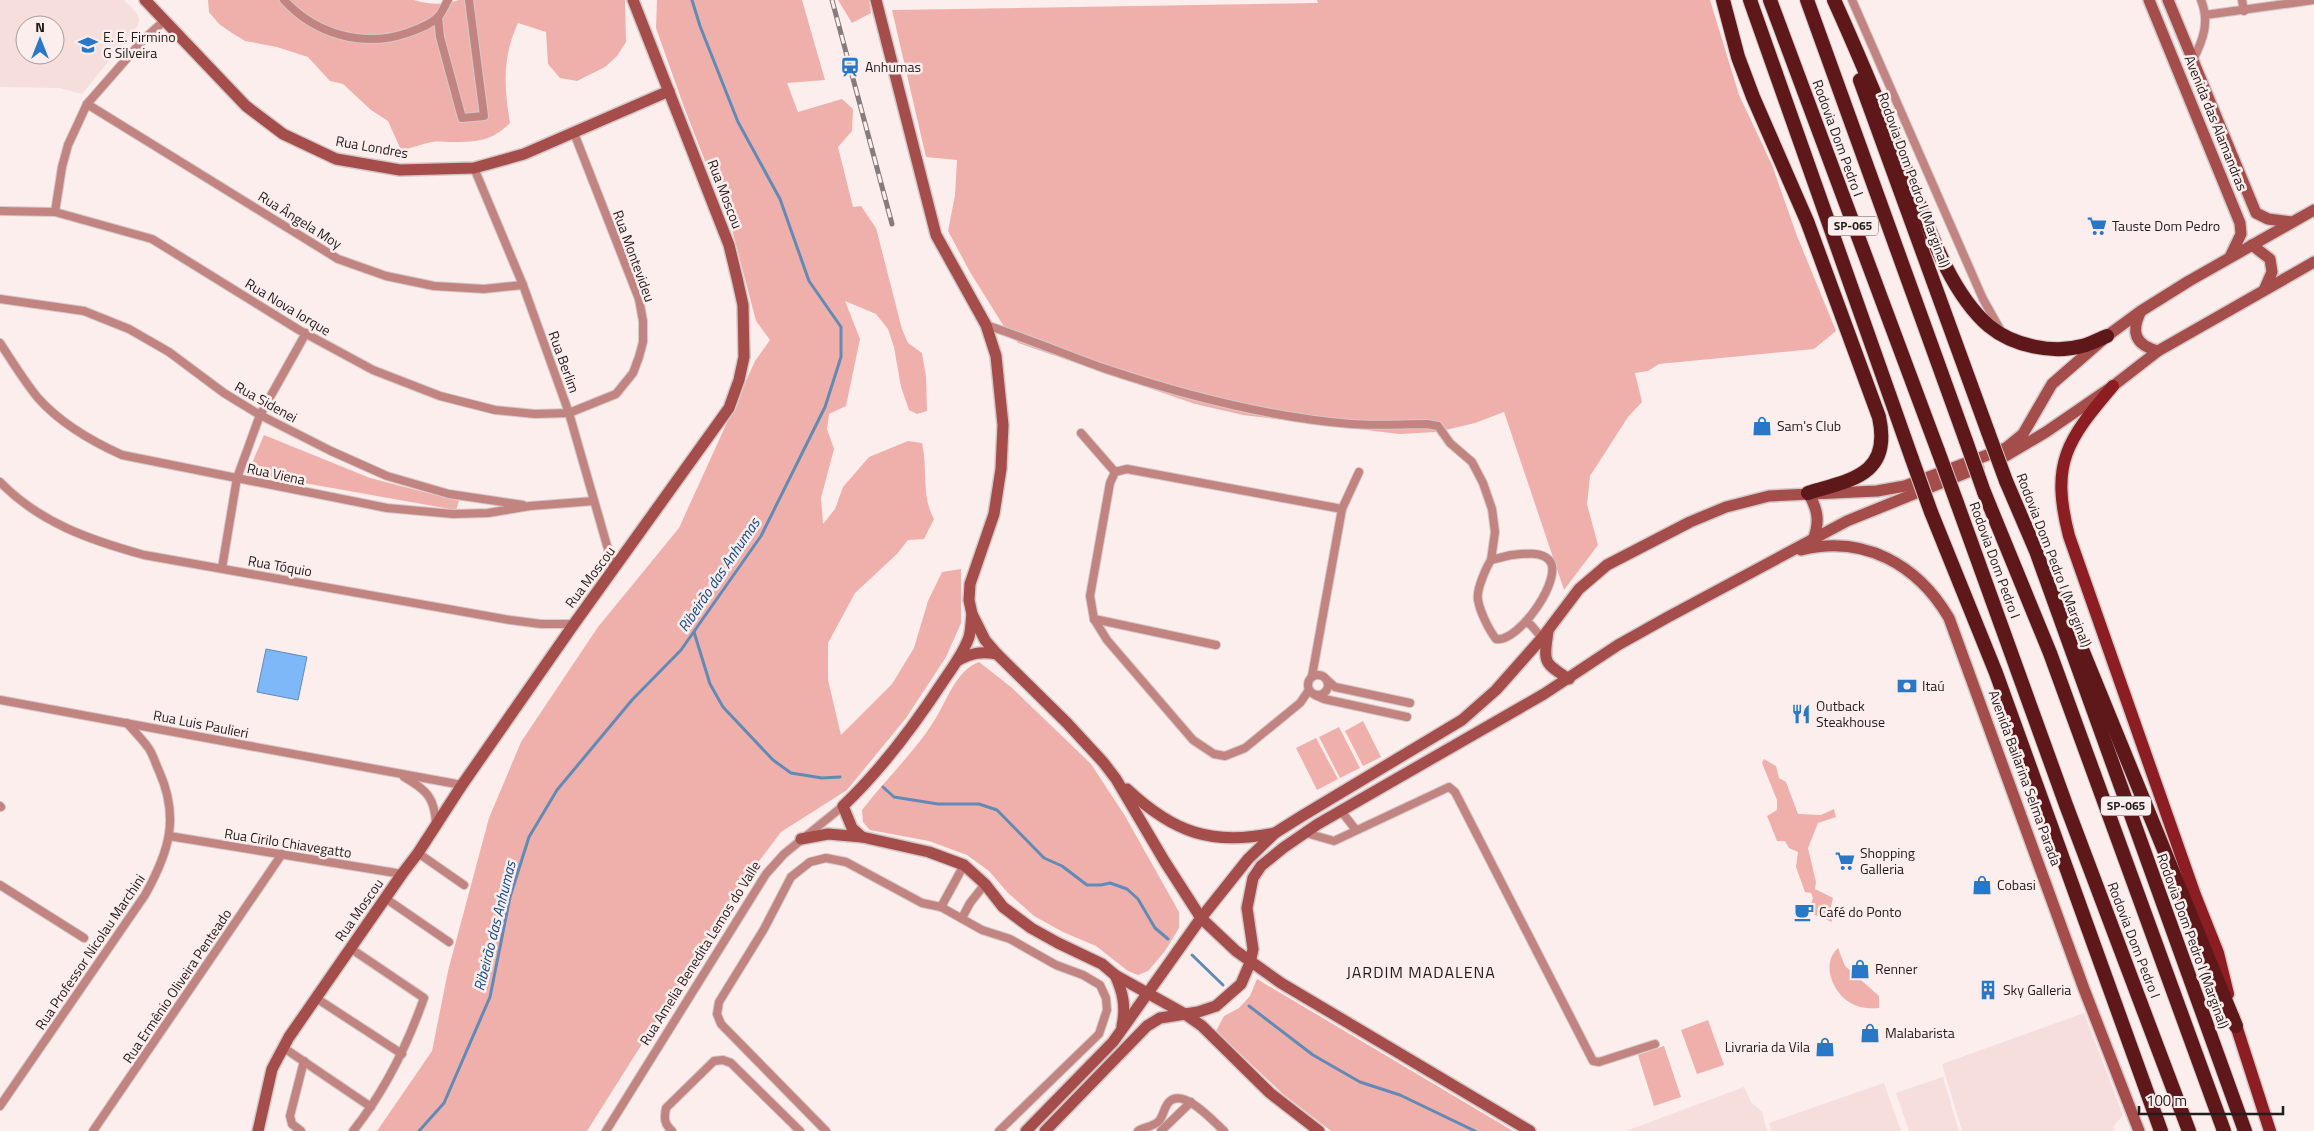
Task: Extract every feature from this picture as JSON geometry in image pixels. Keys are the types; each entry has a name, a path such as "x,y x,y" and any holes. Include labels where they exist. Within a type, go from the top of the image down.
{"highway":[{"path":"1723,0 1738,57 1753,97 1807,221 1879,417 1883,435 1881,449 1874,463 1858,477 1808,494"},
{"path":"1750,0 1931,512 1996,673 2161,1131"},
{"name":"Rodovia Dom Pedro I","path":"1770,0 1938,451 2063,796 2189,1131"},
{"name":"Rodovia Dom Pedro I","path":"1807,0 1984,492 2050,653 2224,1131"},
{"path":"1833,0 1867,73 1942,258 1962,293 1975,311 1990,326 2003,335 2026,344 2053,349 2082,346 2107,336"},
{"name":"Rodovia Dom Pedro I (Marginal)","path":"1833,0 1855,67 2006,481 2036,551 2245,1131"},
{"path":"2036,551 2064,602 2236,1026"}],"main road":[{"path":"2113,386 2082,423 2070,443 2060,486 2062,510 2068,536 2195,895 2218,953 2236,1026 2270,1131"}],"street":[{"name":"Rua Londres","path":"145,0 246,106 283,134 336,159 400,170 474,168 524,154 669,92"},
{"path":"284,0 298,15 325,31 359,39 390,39 422,28 438,17 448,0"},
{"path":"438,17 440,37 462,118 484,116 469,0"},
{"name":"Rua Moscou","path":"258,1131 272,1069 316,998 418,853 462,785 574,624 729,408 739,380 744,357 743,305 729,245 634,0"},
{"path":"876,0 936,235 986,325 996,356 1003,425 1001,469 994,514 970,584 969,600 972,614 985,640 997,654 1067,723 1116,779 1149,810 1181,829 1216,838 1235,839 1275,833"},
{"path":"1852,0 1983,299 2003,335"},
{"name":"Avenida das Alamandras","path":"2149,0 2240,223"},
{"name":"Avenida das Alamandras","path":"2168,0 2256,213"},
{"path":"2193,60 2204,34 2205,15 2201,0"},
{"path":"2242,0 2244,11"},
{"path":"2205,15 2314,0"},
{"path":"55,212 62,167 68,145 87,104 144,39 164,21"},
{"name":"Rua Ângela Moy","path":"87,104 338,259 386,276 434,286 484,289 523,285"},
{"name":"Rua Montevideu","path":"568,414 616,394 633,373 643,342 643,321 639,299 574,133"},
{"name":"Rua Berlim","path":"474,168 523,285 568,414 614,570"},
{"path":"1026,1131 1112,1042 1201,918 1248,859 1275,833 1462,720 1496,690 1545,634 1579,589 1607,565 1651,541 1726,507 1769,496 1877,491 1905,486 2006,448 2023,434 2052,384 2107,336 2141,311 2314,210"},
{"name":"Rua Nova Iorque","path":"0,211 55,212 152,239 306,334 373,370 440,396 495,410 535,414 568,414"},
{"path":"2229,258 2241,234 2240,223 2251,221 2256,213 2280,222 2294,222"},
{"path":"2252,245 2270,259 2272,272 2266,288"},
{"path":"1045,1131 1147,1026 1160,1018 1216,1006 1241,984 1250,963 1252,942 1247,908 1253,878 1261,866 1306,833 1340,811 1568,679 1618,645 1784,555 1865,512 2002,458 2039,436 2113,386 2158,350 2314,262"},
{"name":"Rua Sidenei","path":"0,299 84,311 129,329 169,352 224,393 260,415 331,451 387,476 466,496 530,506"},
{"path":"2141,311 2135,324 2135,334 2140,342 2158,350"},
{"path":"986,325 1146,382 1249,409 1350,424 1427,424 1438,426 1450,443 1472,462 1483,483 1492,509 1495,532 1491,560 1486,568 1478,602 1492,634 1496,639 1506,638 1526,622 1546,589 1552,575 1553,564 1548,558 1538,554 1511,555 1491,560"},
{"path":"222,568 236,478 260,415 306,334"},
{"name":"Rua Viena","path":"0,343 38,398 66,424 96,444 122,455 387,508 465,514 488,513 530,506 594,502"},
{"path":"1081,433 1115,472"},
{"path":"1115,472 1127,469 1342,509"},
{"path":"1115,472 1110,483 1090,596 1094,619 1107,640 1193,740 1214,754 1225,756 1245,748 1312,693 1321,695 1327,691 1327,680"},
{"path":"1359,472 1342,509 1312,676 1308,683 1312,693 1324,699 1407,717"},
{"name":"Rua Tóquio","path":"0,482 30,510 57,525 100,543 144,554 510,620 541,624 574,624"},
{"path":"1808,494 1816,508 1818,517 1813,540"},
{"path":"465,514 466,496"},
{"path":"488,500 488,513"},
{"name":"Avenida Bailarina Selma Parada","path":"1784,555 1827,546 1870,551 1906,568 1923,582 1938,599 1949,618 1999,749 2084,989 2140,1131"},
{"name":"Rua Amelia Benedita Lemos do Valle","path":"606,1131 766,874 784,854 843,806 866,784 898,745 957,661 969,637 972,614"},
{"path":"1094,619 1216,645"},
{"path":"1526,622 1545,634"},
{"path":"1545,634 1544,658 1548,664 1568,679"},
{"path":"957,661 971,653 987,652 997,654"},
{"path":"1312,676 1322,676 1335,687 1410,703"},
{"name":"Rua Luis Paulieri","path":"0,700 462,785"},
{"name":"Rua Professor Nicolau Marchini","path":"0,1105 145,895 159,870 169,836 171,812 164,783 149,748 127,723"},
{"name":"Rua Luis Paulieri","path":"398,774 418,785 431,798 435,809 436,825"},
{"path":"1116,779 1201,918 1250,963 1394,1052 1530,1131"},
{"path":"1306,833 1334,840 1449,787 1455,792 1594,1061 1599,1062 1656,1044"},
{"path":"843,806 845,816 852,828 862,838"},
{"path":"1340,811 1356,830"},
{"path":"801,839 828,834 862,838 929,852 964,865 985,884 1003,907 1031,928 1058,944 1102,964 1115,975 1185,1014 1202,1026 1270,1093 1319,1131"},
{"name":"Rua Cirilo Chiavegatto","path":"169,836 402,874"},
{"path":"418,853 464,885"},
{"name":"Rua Ermênio Oliveira Penteado","path":"93,1131 282,854"},
{"path":"826,1131 721,1024 717,1014 719,1002 764,929 791,877 810,862 826,858 839,860 922,903 941,907 982,930 1010,939 1056,965 1083,975 1100,985 1106,998 1108,1010 1099,1034 999,1131"},
{"path":"941,907 964,865"},
{"path":"962,918 970,903 985,884"},
{"path":"0,885 84,938"},
{"path":"385,898 449,942"},
{"path":"350,948 424,998 402,1054 371,1107 353,1131"},
{"path":"1115,975 1125,1003 1122,1029"},
{"path":"316,998 402,1054"},
{"path":"284,1048 371,1107"},
{"path":"672,1131 667,1126 664,1117 666,1108 714,1061 723,1060 731,1063 800,1131"},
{"path":"302,1131 292,1124 290,1116 304,1061"},
{"path":"1138,1131 1158,1122 1168,1102 1175,1098 1184,1098 1191,1102 1224,1131"},
{"path":"1161,1131 1191,1102"}],"shaded area":[{"name":"E. E. Firmino G Silveira","path":"0,0 124,0 136,12 139,19 138,25 82,94 60,88 0,87"},
{"path":"208,0 414,0 437,4 459,0 625,0 626,42 617,56 605,67 577,81 560,78 548,64 546,32 518,23 509,48 506,72 506,97 510,123 497,134 484,139 469,142 432,142 401,150 388,121 371,110 343,84 330,81 308,57 277,47 245,41 232,33 219,24 209,12"},
{"path":"657,0 802,0 825,80 787,83 798,112 842,99 853,109 852,131 838,147 853,207 861,206 876,228 902,329 908,343 922,353 926,377 927,411 917,414 909,410 901,387 894,347 888,329 876,314 845,301 860,339 846,406 829,414 827,429 834,449 821,498 823,524 835,509 843,487 869,457 908,441 922,443 927,501 934,519 924,539 908,540 897,554 855,593 828,643 828,680 841,735 892,684 914,648 928,601 942,572 961,569 961,623 946,657 906,718 847,790 781,832 750,873 587,1131 377,1131 432,1051 448,971 489,818 521,742 598,627 679,528 755,361 770,340 756,321 733,233 684,107 656,28"},
{"path":"838,0 869,0 871,13 852,23"},
{"path":"1317,0 1710,0 1739,95 1772,165 1797,236 1836,331 1814,349 1659,364 1648,371 1635,373 1642,402 1628,417 1590,476 1587,504 1598,545 1564,590 1504,412 1475,423 1437,432 1399,434 1243,415 1195,404 1018,343 1003,325 970,272 948,231 955,195 957,160 926,157 892,10 1318,3"},
{"path":"264,435 370,478 459,501 456,510 276,478 249,470"},
{"path":"979,662 1011,687 1091,764 1125,816 1179,912 1179,928 1165,951 1148,971 1138,975 1128,971 1096,946 1063,932 1034,916 1008,893 989,871 967,855 929,841 870,830 863,822 862,810 926,733 958,679 971,666"},
{"path":"1363,721 1381,757 1363,766 1345,731"},
{"path":"1339,727 1360,768 1340,778 1319,737"},
{"path":"1316,738 1338,779 1317,790 1296,748"},
{"path":"1764,759 1776,766 1779,778 1786,782 1798,814 1821,815 1834,809 1836,817 1818,823 1808,848 1816,882 1815,889 1833,898 1830,911 1832,922 1813,914 1810,907 1813,898 1811,893 1805,892 1796,867 1798,852 1789,848 1785,841 1777,841 1767,816 1777,810 1777,800 1762,763"},
{"path":"1838,948 1845,966 1879,996 1879,1008 1856,1006 1838,991 1831,976 1830,961"},
{"path":"1257,979 1513,1131 1331,1131 1283,1094 1216,1031 1224,1016 1239,1008 1250,996"},
{"path":"2084,1013 2123,1115 2113,1127 2115,1131 1962,1131 1942,1064"},
{"path":"1708,1020 1724,1065 1697,1074 1681,1030"},
{"path":"1664,1046 1681,1097 1654,1106 1638,1055"},
{"path":"1943,1077 1959,1131 1909,1131 1896,1093"},
{"path":"1884,1083 1901,1131 1771,1131 1769,1123"},
{"path":"1744,1087 1751,1102 1762,1112 1767,1131 1626,1131"}],"water":[{"path":"266,649 307,657 298,700 257,692"}],"waterway":[{"name":"Ribeirão das Anhumas","path":"419,1131 444,1103 490,997 510,897 529,837 557,790 632,700 681,650 761,536 825,407 841,357 841,327 809,281 780,199 738,122 700,26 692,0"},
{"path":"694,632 710,684 723,707 773,760 791,773 822,778 840,777"},
{"path":"883,787 894,797 938,804 979,804 997,810 1044,858 1062,866 1087,885 1110,883 1127,889 1138,899 1155,928 1168,939"},
{"path":"1192,955 1223,985"},
{"path":"1249,1006 1313,1055 1360,1082 1400,1095 1475,1131"}],"railway":[{"path":"832,0 892,224"}],"place":[{"name":"E. E. Firmino G Silveira","path":"88,45"},
{"name":"Anhumas","path":"850,67"},
{"name":"Tauste Dom Pedro","path":"2097,226"},
{"name":"Sam's Club","path":"1762,426"},
{"name":"Itaú","path":"1907,686"},
{"name":"Outback Steakhouse","path":"1801,714"},
{"name":"Shopping Galleria","path":"1845,861"},
{"name":"Cobasi","path":"1982,885"},
{"name":"Café do Ponto","path":"1804,912"},
{"name":"Renner","path":"1860,969"},
{"name":"Sky Galleria","path":"1988,990"},
{"name":"Malabarista","path":"1870,1033"},
{"name":"Livraria da Vila","path":"1825,1047"}],"district":[{"name":"JARDIM MADALENA","path":"1421,972"}]}
